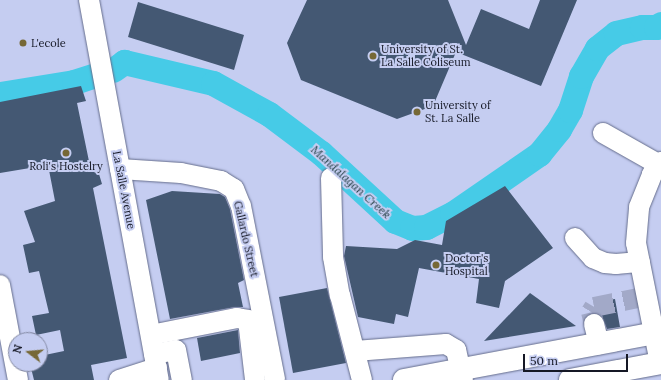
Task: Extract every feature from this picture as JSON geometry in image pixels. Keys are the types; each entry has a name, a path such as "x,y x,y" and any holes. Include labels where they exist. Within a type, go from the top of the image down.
{"main road":[{"path":"404,380 462,375 597,334 657,333"},
{"path":"570,380 660,363"}],"street":[{"name":"La Salle Avenue","path":"89,0 156,359"},
{"path":"603,133 660,163 652,174 639,207 636,243 640,262 642,298 657,333 660,363"},
{"name":"Gallardo Street","path":"120,169 181,173 221,181 234,189 242,213 276,380"},
{"path":"331,178 333,256 340,295 362,380"},
{"path":"575,238 593,258 605,263 616,264 640,262"},
{"path":"0,285 18,380"},
{"path":"119,380 156,359 237,318 248,320 255,380"},
{"path":"355,351 446,344 456,350 462,375"},
{"path":"156,359 176,350 182,380"}],"building":[{"name":"University of St. La Salle Coliseum","path":"307,0 448,0 466,45 481,9 529,29 540,0 577,0 541,86 456,52 433,106 397,119 301,80 287,43"},
{"path":"138,2 244,35 234,70 128,37"},
{"path":"81,86 86,101 77,103 91,171 99,174 102,184 93,188 127,358 91,365 94,380 34,380 32,372 48,372 48,354 64,351 60,330 48,332 35,332 32,316 49,313 39,271 29,273 23,245 35,242 24,211 55,201 48,165 0,173 0,102"},
{"name":"Doctor's Hospital","path":"505,186 553,248 505,281 499,308 476,303 479,279 419,268 408,317 396,314 394,324 358,317 344,256 346,246 397,249 415,240 442,245 446,221"},
{"path":"172,191 220,194 225,197 230,209 244,280 238,283 243,307 235,307 170,319 146,200"},
{"path":"327,288 346,363 293,373 279,297"},
{"path":"530,293 576,326 484,341"},
{"path":"615,299 620,327 607,329 602,316 596,313 594,302"},
{"path":"238,330 240,353 201,361 197,338"}],"waterway":[{"name":"Mandalagan Creek","path":"113,70 124,62 213,83 269,114 321,153 395,221 412,228 426,227 452,214 539,154 559,129 570,110 581,76 597,48 616,33 642,27 656,27 661,24"},
{"name":"Mandalagan Creek","path":"0,94 74,82 96,75"}],"tunnel":[{"path":"594,324 591,312 594,307 638,298"}],"place":[{"name":"L'ecole","path":"23,43"},
{"name":"University of St. La Salle Coliseum","path":"373,56"},
{"name":"University of St. La Salle","path":"417,112"},
{"name":"Roli's Hostelry","path":"66,153"},
{"name":"Doctor's Hospital","path":"436,265"}]}
